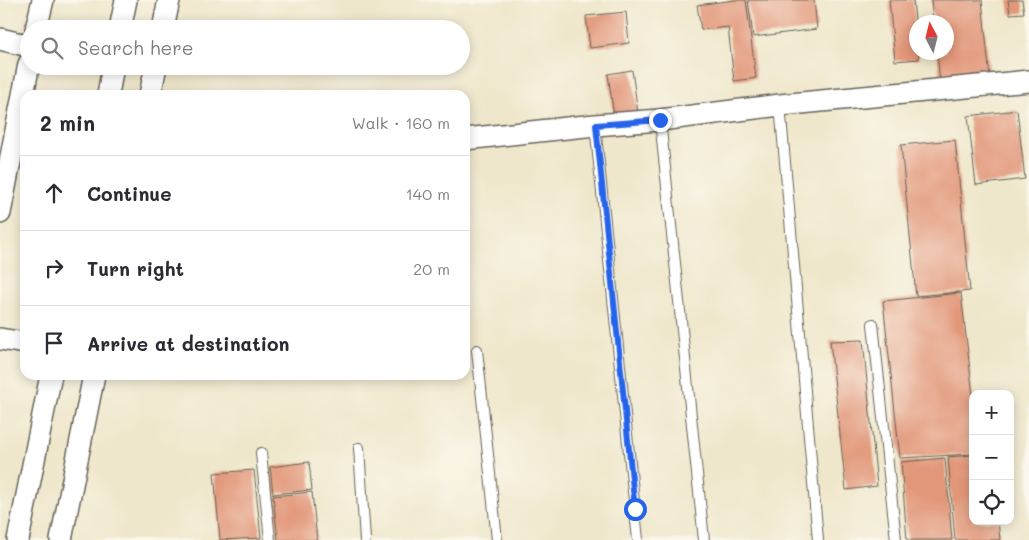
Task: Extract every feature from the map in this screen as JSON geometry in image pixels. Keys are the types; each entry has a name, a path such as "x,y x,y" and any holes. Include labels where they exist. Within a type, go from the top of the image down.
{"street":[{"path":"38,20 43,0"},
{"path":"122,20 126,0"},
{"path":"165,20 169,0"},
{"path":"0,39 20,44"},
{"path":"0,213 8,123 25,75"},
{"path":"109,90 111,75"},
{"path":"151,90 154,75"},
{"path":"470,138 660,120 780,104 1029,81"},
{"path":"0,338 20,342"},
{"path":"18,540 50,380"},
{"path":"61,540 93,380"}],"lane":[{"path":"780,104 818,540"},
{"path":"660,120 704,540"},
{"path":"596,125 638,540"},
{"path":"873,324 896,540"},
{"path":"477,350 496,540"},
{"path":"359,448 366,540"},
{"path":"261,453 270,540"}],"building":[{"path":"746,0 756,78 734,81 728,27 701,30 697,5"},
{"path":"748,0 814,0 817,29 753,37"},
{"path":"889,0 913,0 915,15 909,15 909,60 895,61"},
{"path":"931,0 982,0 990,78 940,83 938,60 954,60 954,15 932,15"},
{"path":"1008,0 1022,0 1024,13 1010,14"},
{"path":"626,12 629,43 590,48 586,16"},
{"path":"632,70 638,113 614,117 608,74"},
{"path":"1017,110 1025,179 976,185 968,116"},
{"path":"955,140 970,291 916,296 901,145"},
{"path":"961,293 972,390 969,390 969,454 900,458 883,301"},
{"path":"863,340 877,486 846,490 830,341"},
{"path":"969,455 969,525 998,525 1000,540 955,540 948,457"},
{"path":"945,458 952,540 907,540 901,462"},
{"path":"309,462 312,490 273,494 270,467"},
{"path":"254,470 261,538 220,540 214,473"},
{"path":"312,492 317,540 278,540 273,496"}],"route":[{"path":"635,509 596,125 660,120"}]}
